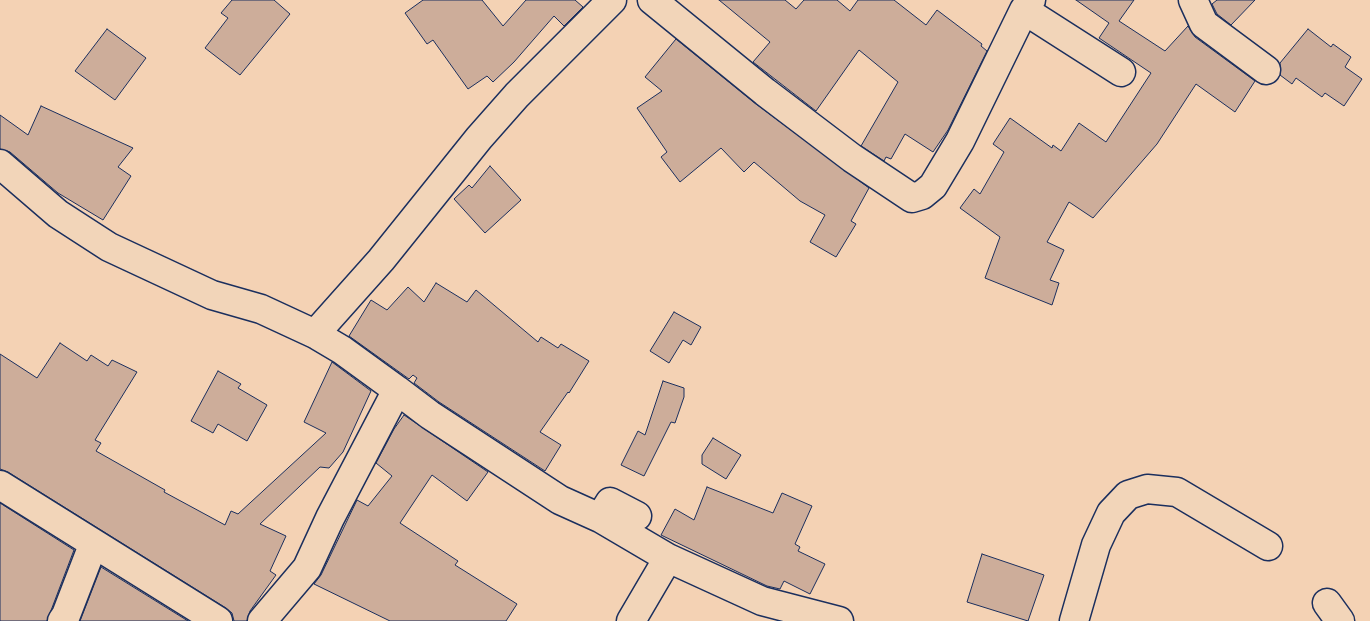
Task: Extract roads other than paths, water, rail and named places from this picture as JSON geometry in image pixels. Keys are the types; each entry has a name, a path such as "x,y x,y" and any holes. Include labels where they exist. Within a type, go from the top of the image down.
{"street":[{"path":"315,334 382,260 479,138 517,95 612,0"},
{"path":"652,0 781,104 852,158 912,198 922,195 933,186 960,141 1027,5 1121,72"},
{"path":"1193,0 1204,24 1266,70"},
{"path":"0,164 58,214 109,247 212,295 261,309 315,334 342,350 470,442 560,500 600,518 668,558 762,601 839,621"},
{"path":"262,621 307,568 330,518 397,390"},
{"path":"0,485 93,545 218,621"},
{"path":"1074,621 1096,545 1111,513 1128,495 1147,489 1177,492 1268,546"},
{"path":"600,518 610,502 637,516"},
{"path":"62,621 93,545"},
{"path":"631,621 668,558"}]}
